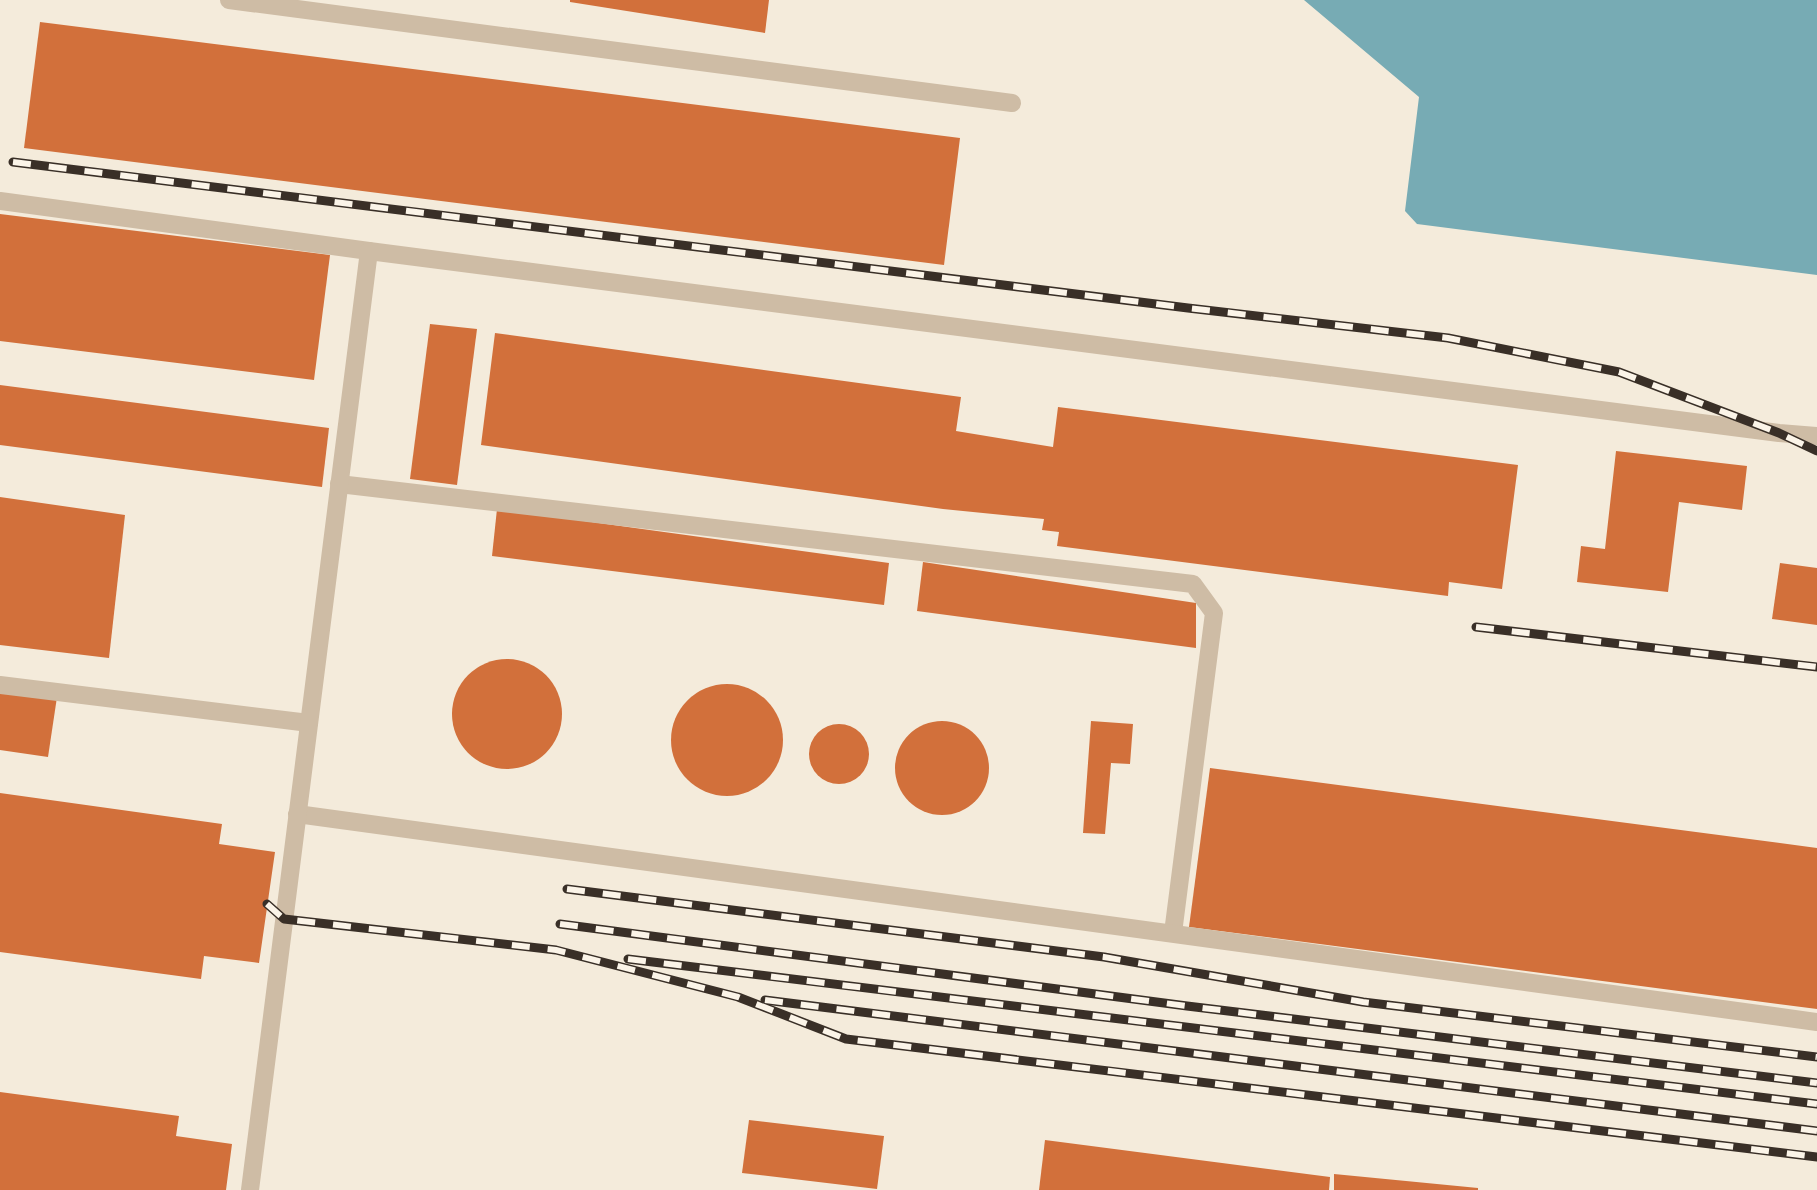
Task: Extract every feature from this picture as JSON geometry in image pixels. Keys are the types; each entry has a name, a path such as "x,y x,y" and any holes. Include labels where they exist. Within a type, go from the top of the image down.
{"lane":[{"path":"229,0 1012,103"},
{"path":"0,201 1817,436"},
{"path":"250,1190 369,251"},
{"path":"339,484 1193,584 1214,613 1173,933"},
{"path":"0,685 309,723"},
{"path":"297,814 1817,1022"}],"water":[{"path":"1304,0 1817,0 1817,275 1417,224 1405,211 1419,97"}],"building":[{"path":"570,0 769,0 765,33"},
{"path":"40,22 960,138 944,265 24,148"},
{"path":"0,214 330,255 314,380 0,341"},
{"path":"430,324 477,329 457,485 410,479"},
{"path":"495,333 961,397 956,431 1053,447 1058,407 1518,465 1502,589 1449,582 1448,596 1057,546 1059,532 1042,530 1044,519 943,509 481,445"},
{"path":"0,385 329,428 322,487 0,445"},
{"path":"1616,451 1747,466 1742,510 1679,502 1668,592 1577,582 1581,546 1605,549"},
{"path":"0,497 125,515 109,658 0,645"},
{"path":"497,509 889,563 884,605 492,556"},
{"path":"923,562 1196,603 1196,648 917,611"},
{"path":"1780,563 1817,568 1817,625 1772,619"},
{"path":"507,659 528,663 546,675 558,693 562,714 558,735 546,753 528,765 507,769 486,765 468,753 456,735 452,714 456,693 468,675 486,663"},
{"path":"727,684 749,688 767,700 779,718 783,740 779,762 767,780 749,792 727,796 705,792 687,780 675,762 671,740 675,718 687,700 705,688"},
{"path":"0,689 57,697 48,757 0,750"},
{"path":"942,721 960,725 975,735 985,750 989,768 985,786 975,801 960,811 942,815 924,811 909,801 899,786 895,768 899,750 909,735 924,725"},
{"path":"1091,721 1133,724 1130,764 1111,763 1105,834 1083,833"},
{"path":"839,724 850,726 860,733 867,743 867,765 860,775 850,782 839,784 828,782 818,775 811,765 809,754 811,743 818,733 828,726"},
{"path":"1210,768 1817,848 1817,1009 1189,927"},
{"path":"0,793 222,824 219,844 275,852 259,963 204,956 201,979 0,952"},
{"path":"0,1092 179,1116 176,1136 232,1144 226,1190 0,1190"},
{"path":"749,1120 884,1136 877,1189 742,1173"},
{"path":"1045,1140 1330,1177 1329,1190 1039,1190"},
{"path":"1334,1174 1478,1188 1478,1190 1334,1190"}],"railway":[{"path":"13,162 1448,338 1619,372 1779,433 1817,451"},
{"path":"1476,627 1817,667"},
{"path":"567,889 1104,957 1363,1002 1817,1057"},
{"path":"267,904 284,919 556,950 738,997 846,1039 1817,1157"},
{"path":"560,924 1187,1006 1817,1083"},
{"path":"628,959 1817,1104"},
{"path":"765,1000 1817,1131"}]}
